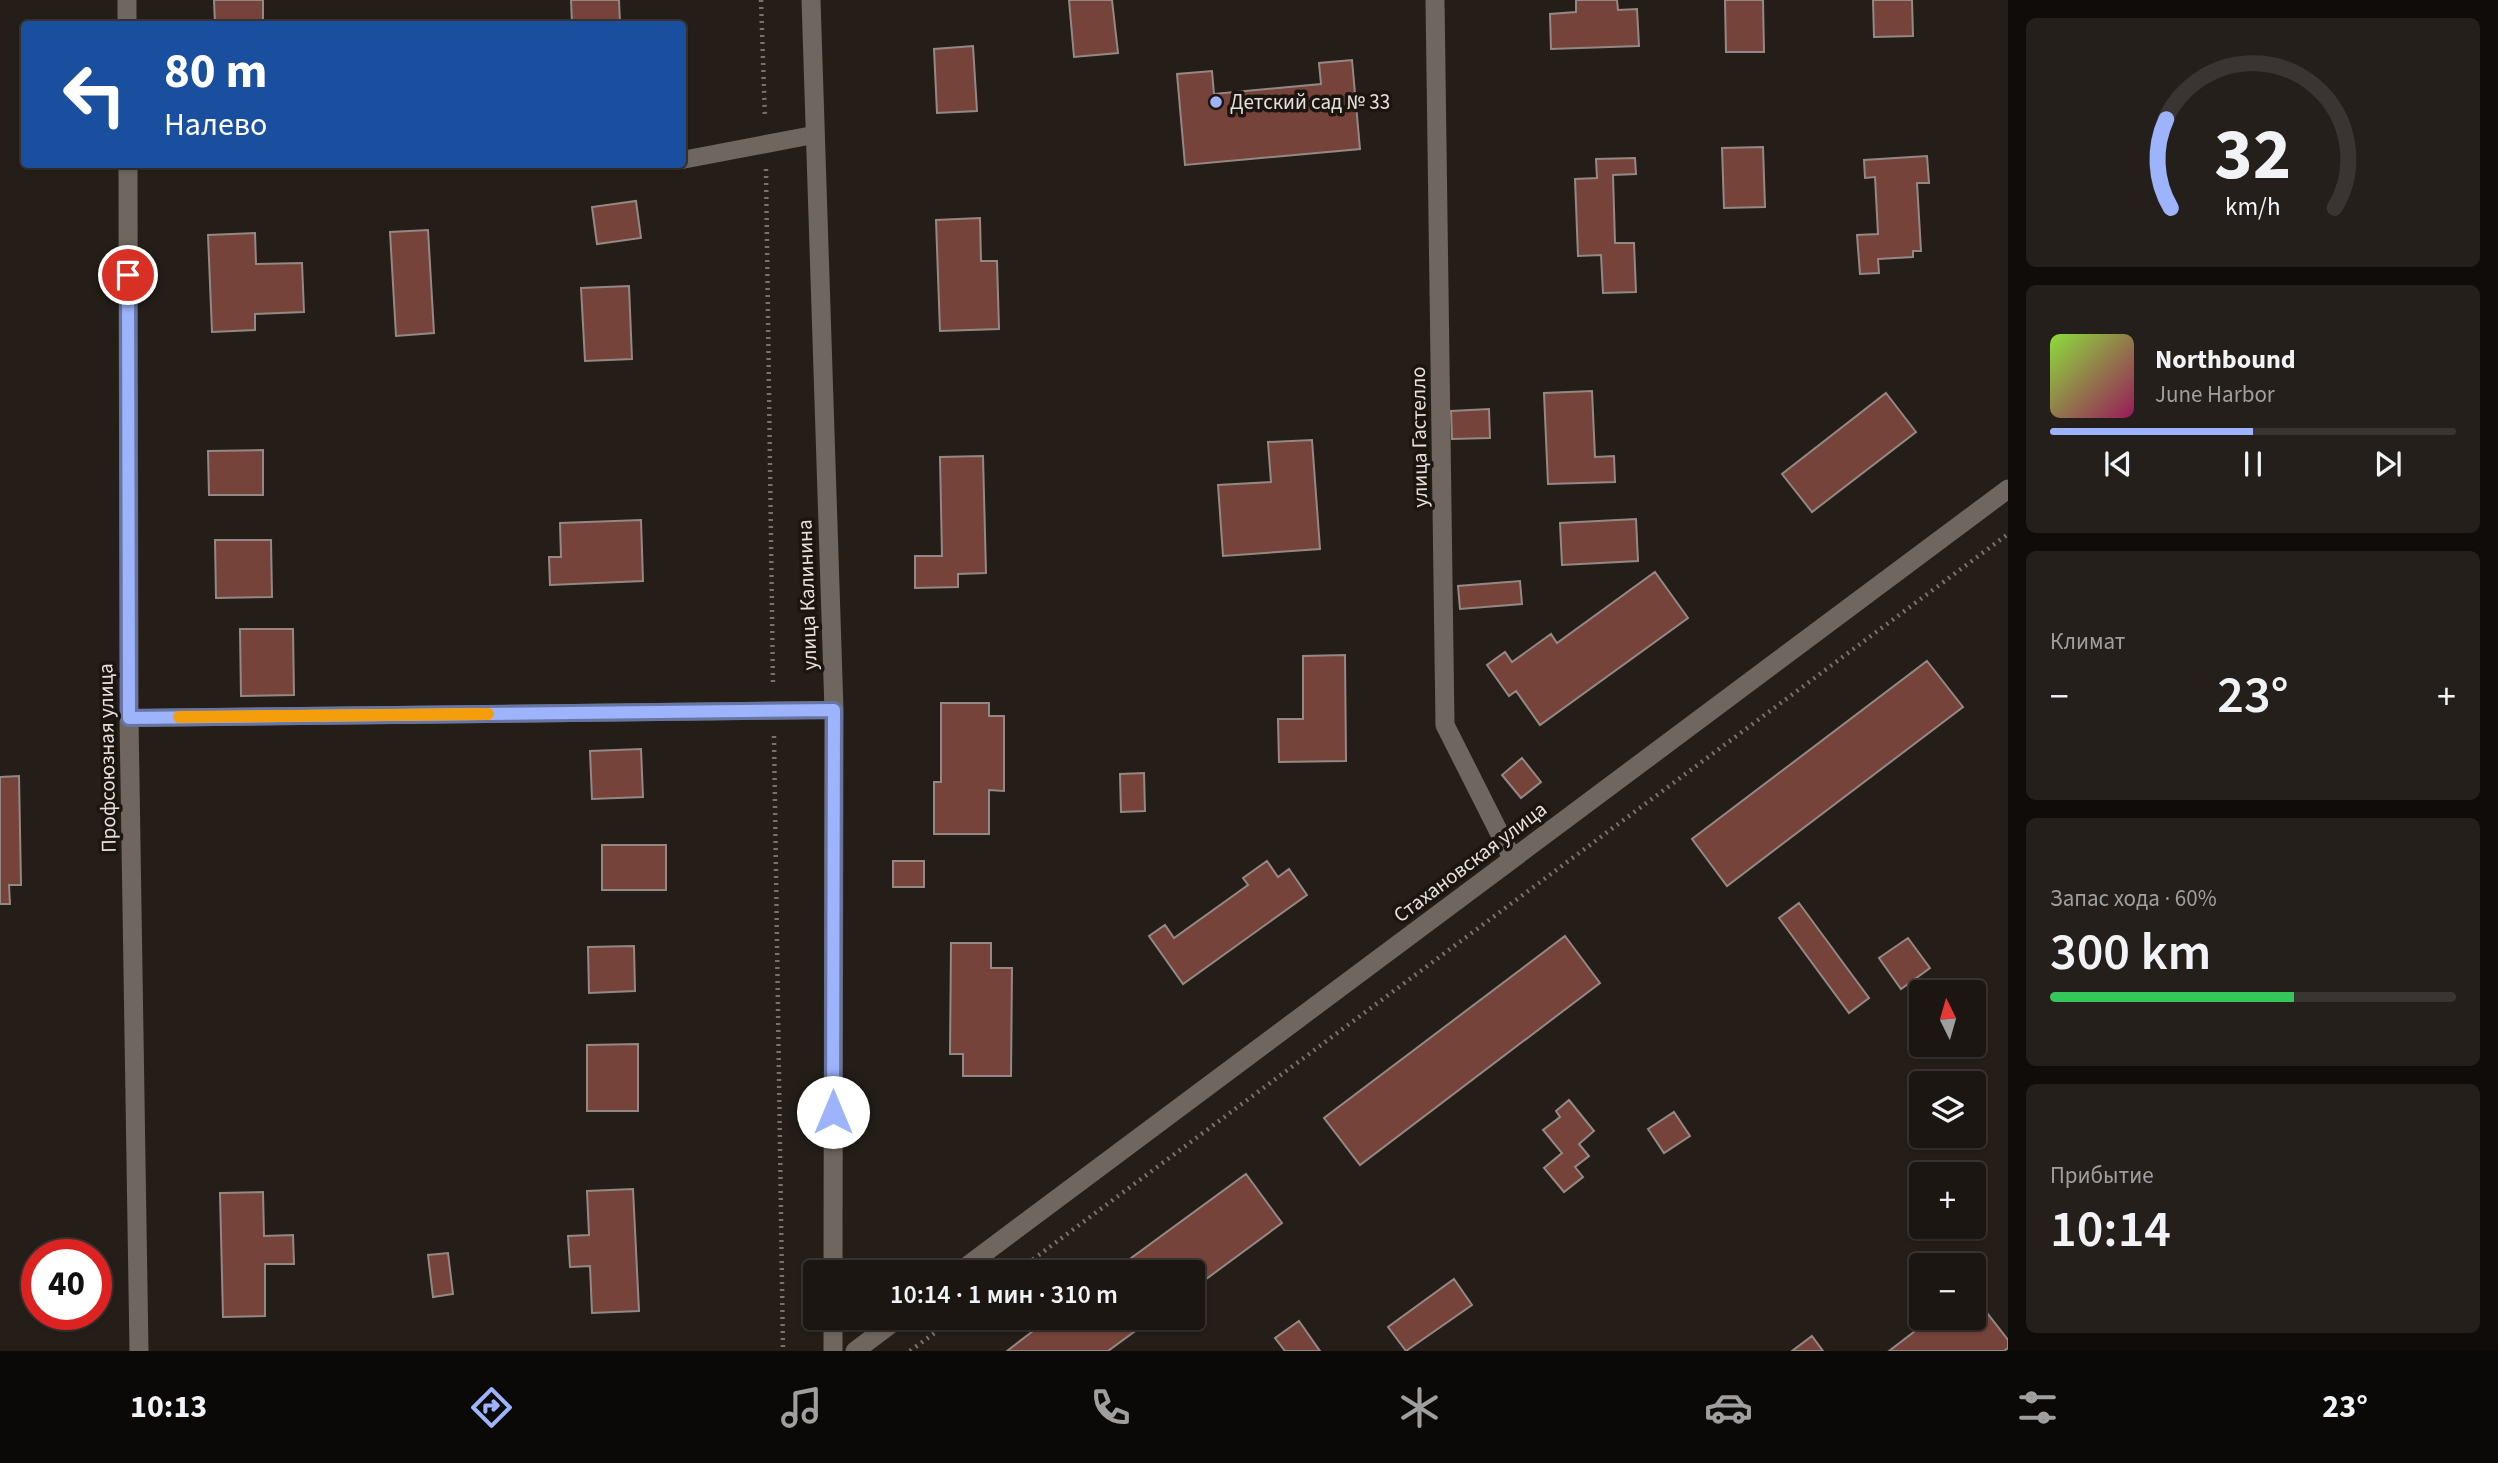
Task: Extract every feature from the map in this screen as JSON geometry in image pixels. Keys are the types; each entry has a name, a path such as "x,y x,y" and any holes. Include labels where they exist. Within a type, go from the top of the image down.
{"street":[{"path":"127,0 127,21"},
{"name":"улица Калинина","path":"811,0 813,135 834,710 833,1260"},
{"name":"улица Гастелло","path":"1434,0 1446,726 1512,858"},
{"name":"Профсоюзная улица","path":"128,168 129,718 139,1351"},
{"name":"Стахановская улица","path":"975,1260 2008,489"},
{"path":"833,1330 833,1351"},
{"path":"855,1351 883,1330"}],"lane":[{"path":"686,159 813,135"},
{"path":"129,718 834,710"}],"path":[{"path":"761,0 766,142 783,1351"},
{"path":"1032,1260 2008,534"},
{"path":"910,1351 939,1330"}],"building":[{"path":"214,0 263,0 263,21 215,21"},
{"path":"571,0 619,0 620,21 572,21"},
{"path":"1069,0 1112,0 1118,53 1074,57"},
{"path":"1576,0 1617,0 1618,10 1637,9 1639,46 1551,49 1550,14 1576,12"},
{"path":"1725,0 1763,0 1764,52 1726,52"},
{"path":"1873,0 1912,0 1913,36 1874,37"},
{"path":"973,46 977,111 937,113 934,49"},
{"path":"1352,60 1360,149 1185,165 1177,74 1212,71 1214,94 1321,84 1319,63"},
{"path":"1763,147 1765,207 1724,208 1722,148"},
{"path":"1927,156 1929,183 1917,183 1921,251 1913,251 1913,257 1878,259 1879,273 1860,274 1857,235 1878,234 1875,177 1865,178 1864,160"},
{"path":"1635,158 1636,174 1613,175 1615,243 1634,243 1636,292 1603,293 1601,255 1578,256 1575,179 1597,178 1596,159"},
{"path":"636,201 641,238 597,244 592,207"},
{"path":"980,218 981,261 997,261 999,329 940,331 936,220"},
{"path":"428,230 434,333 396,336 390,232"},
{"path":"255,233 256,264 302,263 304,312 255,314 255,330 212,332 208,235"},
{"path":"629,286 632,359 585,361 581,288"},
{"path":"1592,391 1595,457 1614,456 1615,482 1548,484 1544,393"},
{"path":"1886,393 1916,432 1812,512 1782,474"},
{"path":"1489,409 1490,438 1452,439 1451,411"},
{"path":"1312,440 1320,549 1223,556 1218,485 1271,482 1268,442"},
{"path":"263,450 263,495 209,495 208,451"},
{"path":"983,456 986,573 958,574 958,587 915,588 915,556 942,556 940,457"},
{"path":"1636,519 1638,561 1562,565 1560,523"},
{"path":"641,520 643,581 550,585 549,557 561,557 560,523"},
{"path":"215,540 271,540 272,597 216,598"},
{"path":"1655,572 1688,618 1540,725 1516,691 1509,696 1487,665 1505,652 1512,662 1551,634 1557,643"},
{"path":"1520,581 1522,604 1460,609 1458,586"},
{"path":"240,629 293,629 294,695 241,696"},
{"path":"1345,655 1346,761 1279,762 1278,719 1303,719 1303,656"},
{"path":"1927,661 1963,707 1727,886 1692,839"},
{"path":"941,703 989,703 989,716 1004,716 1004,791 989,790 989,834 934,834 934,782 941,782"},
{"path":"641,749 643,797 592,799 590,751"},
{"path":"1522,758 1541,782 1521,798 1502,775"},
{"path":"1144,773 1145,811 1121,812 1120,774"},
{"path":"19,776 21,885 9,885 10,904 0,904 0,777"},
{"path":"602,845 666,845 666,890 602,890"},
{"path":"893,861 924,861 924,887 893,887"},
{"path":"1267,861 1278,877 1289,869 1307,895 1183,984 1149,936 1165,925 1174,938 1248,885 1243,878"},
{"path":"1799,903 1869,998 1849,1013 1779,918"},
{"path":"1565,936 1600,983 1360,1165 1324,1118"},
{"path":"1908,938 1930,968 1913,980 1909,980 1909,983 1901,989 1879,958"},
{"path":"951,943 991,943 991,968 1012,968 1011,1076 963,1076 963,1054 950,1054"},
{"path":"634,946 635,991 589,993 588,947"},
{"path":"638,1044 638,1111 587,1111 587,1045"},
{"path":"1569,1100 1594,1131 1579,1144 1589,1156 1575,1167 1583,1177 1564,1192 1544,1168 1562,1153 1543,1130 1560,1117 1556,1111"},
{"path":"1674,1112 1690,1136 1664,1153 1648,1129"},
{"path":"1246,1174 1282,1223 1205,1280 1205,1260 1128,1260"},
{"path":"633,1189 639,1311 592,1313 590,1266 570,1267 568,1236 589,1235 587,1191"},
{"path":"263,1192 264,1236 293,1235 294,1264 265,1264 265,1316 223,1317 220,1193"},
{"path":"448,1253 453,1294 433,1297 428,1255"},
{"path":"1454,1279 1472,1305 1406,1351 1388,1327"},
{"path":"1986,1312 2008,1340 2008,1348 2004,1351 1889,1351 1916,1330 1986,1330"},
{"path":"1299,1321 1320,1351 1285,1351 1275,1338"},
{"path":"1034,1330 1137,1330 1108,1351 1007,1351"},
{"path":"1812,1336 1823,1351 1792,1351"}],"slow traffic":[{"path":"179,717 488,714"}],"place":[{"name":"Детский сад № 33","path":"1216,102"}],"route":[{"path":"128,275 129,718 834,710 833,1112"}]}
